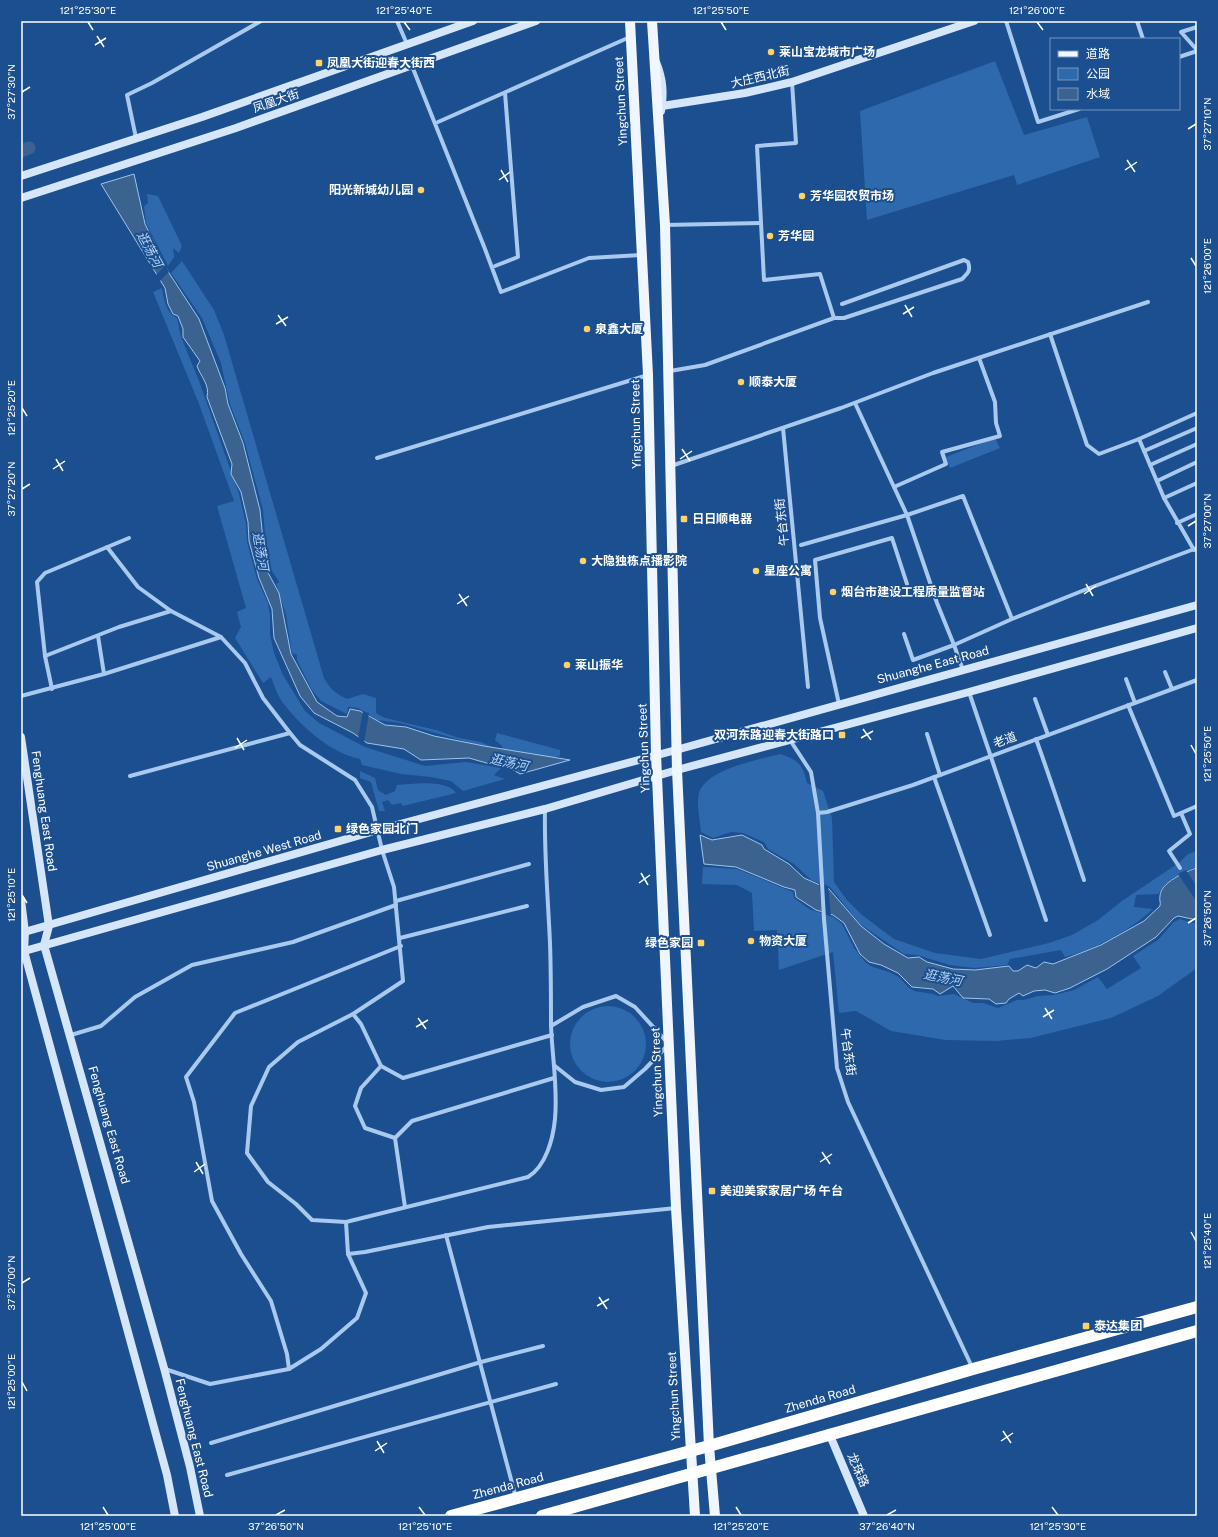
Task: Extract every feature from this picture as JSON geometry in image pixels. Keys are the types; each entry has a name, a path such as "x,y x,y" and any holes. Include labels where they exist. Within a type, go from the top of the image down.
{"highway":[{"name":"Zhenda Road","path":"450,1516 709,1446 973,1369 1197,1307"},
{"path":"542,1516 710,1469 829,1433 1197,1331"}],"main road":[{"name":"Yingchun Street","path":"630,21 648,375 656,754 676,1208 691,1474 695,1516"},
{"path":"652,21 660,124 669,371 676,750 710,1469 715,1516"}],"street":[{"path":"137,138 127,95 152,83 261,21"},
{"path":"397,21 407,44"},
{"name":"凤凰大街","path":"21,176 137,138 472,21"},
{"name":"凤凰大街","path":"21,198 236,128 536,21"},
{"name":"大庄西北街","path":"662,106 745,93 792,82 974,21"},
{"path":"1006,21 1038,122 1076,110"},
{"path":"1138,21 1143,38"},
{"path":"1180,57 1197,51 1181,32 1197,27"},
{"path":"438,122 631,37"},
{"path":"655,58 663,78 664,95 660,124"},
{"path":"412,66 501,292 589,258 642,255"},
{"path":"792,82 796,143 757,146 764,280 820,274 834,318"},
{"path":"495,266 518,257 505,93"},
{"path":"664,225 761,223"},
{"path":"669,371 705,364 834,318 844,318 962,280 970,271 970,267 968,262 964,260 842,304"},
{"path":"670,466 855,403 979,358 1148,302"},
{"path":"1050,334 1087,445 1099,454 1139,439 1197,413"},
{"path":"894,487 946,464 942,452 1000,436 996,423 995,402 979,358"},
{"path":"377,458 648,375"},
{"path":"855,403 907,515 937,602 963,670"},
{"name":"午台东街","path":"783,428 808,687"},
{"path":"1144,452 1197,428"},
{"path":"904,634 913,660 954,645 1012,619 1087,589 1196,549 1177,523 1164,498 1139,439"},
{"path":"1150,465 1197,444"},
{"path":"1156,481 1197,462"},
{"path":"1164,498 1197,482"},
{"path":"801,545 907,515 963,496 1012,619"},
{"path":"1177,523 1197,514"},
{"path":"52,689 45,656 37,582 45,573 129,538"},
{"path":"839,704 820,618 815,560 892,538 906,584"},
{"path":"107,547 138,587 171,611 221,637 245,663 263,698 290,733 310,752 355,780 372,807 382,850 394,887 401,946 403,981 353,1014 298,1042 269,1067 251,1106 247,1153 268,1182 296,1204 312,1220 346,1222 528,1177 537,1171 546,1155 555,1119 555,1066 551,1026 550,943 544,849 545,809"},
{"name":"Shuanghe East Road","path":"676,750 1197,605"},
{"path":"45,656 119,627 171,611"},
{"path":"23,951 382,850 545,809 621,788 677,770 969,692 1197,628"},
{"path":"98,636 104,674"},
{"path":"21,696 104,674 221,637"},
{"path":"1165,672 1172,689"},
{"path":"1126,680 1135,703"},
{"name":"老道","path":"818,813 827,812 940,775 1197,680"},
{"path":"969,692 1046,920"},
{"path":"1035,699 1048,735"},
{"path":"1128,705 1174,816 1197,806"},
{"path":"130,776 290,733"},
{"path":"927,734 940,775"},
{"name":"Fenghuang East Road","path":"21,736 48,926 44,945 71,1034 164,1368 190,1467 200,1516"},
{"path":"1036,739 1054,786 1062,819 1084,880"},
{"name":"午台东街","path":"790,740 811,772 818,813 824,919 837,1068 848,1102 973,1369"},
{"name":"Shuanghe West Road","path":"23,932 378,830 656,754 676,750"},
{"path":"934,777 990,935"},
{"path":"1180,868 1168,851 1190,834 1181,814"},
{"path":"71,1034 101,1026 135,998 192,965 293,942 396,903 529,864"},
{"path":"21,900 23,951 149,1409 175,1516"},
{"path":"400,938 527,906"},
{"path":"288,1369 287,1354 271,1301 241,1254 212,1201 194,1102 186,1076 235,1013 401,946"},
{"path":"551,1026 583,1007 616,996 635,1007 669,1044 645,1069 624,1087 601,1090 576,1082 555,1066"},
{"path":"353,1014 361,1024 381,1066 403,1078 552,1035"},
{"path":"381,1066 362,1088 355,1106 365,1128 395,1138"},
{"path":"395,1138 412,1120 554,1078"},
{"path":"395,1138 405,1207"},
{"path":"348,1254 365,1252 488,1227 676,1208"},
{"path":"164,1368 210,1384 288,1369 321,1349 357,1318 366,1293 348,1254 346,1222"},
{"path":"446,1235 492,1401 516,1498"},
{"path":"211,1443 481,1362 543,1346"},
{"path":"227,1475 556,1384"},
{"name":"龙珠路","path":"829,1433 864,1516"}],"green space":[{"path":"995,61 1024,135 1087,117 1100,157 1017,185 1014,175 867,220 860,111"},
{"path":"147,194 158,196 182,246 179,253 173,248 174,257 168,266 146,223 144,206 148,203"},
{"path":"182,261 214,310 224,335 324,678 331,688 336,693 347,699 363,694 376,698 376,713 385,718 436,730 459,738 481,742 499,750 503,747 495,740 497,733 560,750 560,756 547,759 498,754 471,743 400,723 377,720 358,708 348,707 347,714 321,701 312,690 297,660 297,655 292,653 286,615 276,584 279,582 269,566 267,557 263,510 245,443 230,404 221,363 202,318 171,273"},
{"path":"162,288 170,313 177,318 181,337 199,381 239,494 246,524 247,542 257,579 268,603 270,615 270,635 274,653 283,675 305,711 319,723 365,747 425,766 466,762 501,768 494,775 505,779 463,791 451,781 401,774 362,765 360,759 338,751 316,737 306,728 281,700 271,677 263,683 235,638 241,627 237,612 246,608 217,506 234,501 199,404 153,292"},
{"path":"995,438 1000,448 950,468 946,457"},
{"path":"780,754 791,758 799,764 804,771 807,783 823,791 832,818 834,882 847,900 862,915 894,939 935,953 981,959 1049,943 1072,935 1098,920 1122,901 1180,862 1188,854 1197,851 1197,867 1185,871 1175,877 1158,894 1136,895 1134,907 1153,909 1123,932 1077,954 1065,957 1061,950 1010,959 1007,965 974,968 950,965 917,955 904,954 860,924 830,887 811,880 794,864 768,849 764,842 743,833 731,832 713,838 701,832 698,802 699,793 704,785 722,772 734,767"},
{"path":"360,771 375,778 378,790 386,795 395,791 397,785 420,783 445,786 456,793 403,806 401,803 392,805 388,800 382,802 385,811 379,811 371,782 360,778"},
{"path":"703,867 737,869 793,892 794,898 809,909 833,917 842,924 854,948 866,963 899,977 914,991 938,996 954,994 973,1003 983,1003 998,1008 1017,1000 1024,1000 1037,996 1054,995 1074,990 1098,977 1107,989 1141,968 1133,956 1158,940 1174,922 1180,919 1197,924 1197,968 1158,996 1111,1018 1031,1038 996,1041 945,1040 891,1031 856,1011 839,1013 833,952 779,970 777,930 754,931 752,893 737,885 702,884"},
{"path":"608,1006 623,1009 635,1017 643,1029 646,1044 643,1059 635,1071 623,1079 608,1082 593,1079 581,1071 573,1059 570,1044 573,1029 581,1017 593,1009"}],"water":[{"path":"134,174 145,224 169,273 199,319 225,388 228,404 243,443 260,510 266,569 279,593 291,654 317,702 337,716 347,717 350,709 360,711 385,725 406,727 434,736 484,746 570,760 520,774 507,766 490,764 469,758 421,760 404,749 367,743 353,733 314,713 300,696 274,638 272,609 259,578 249,541 248,522 241,492 231,474 232,464 207,397 208,393 206,385 197,366 200,361 183,337 183,329 178,316 173,314 168,304 165,288 101,184"},
{"path":"700,835 712,840 742,835 762,845 764,849 789,864 804,878 829,889 861,926 884,944 908,958 919,957 927,962 953,969 975,970 1009,966 1013,971 1018,971 1027,965 1036,968 1044,962 1053,964 1101,945 1144,921 1160,906 1161,891 1169,882 1180,875 1197,868 1197,920 1178,916 1174,918 1156,937 1107,969 1070,988 1055,993 1045,990 1034,991 1023,996 1019,993 1009,999 1006,1003 996,1004 989,999 963,998 953,986 940,994 933,989 912,987 898,973 881,965 869,962 860,954 844,923 833,915 816,910 796,897 795,890 784,887 736,867 704,864"}],"pier":[{"path":"166,265 169,272 159,282 155,276"},
{"path":"363,711 369,713 364,743 358,739"},
{"path":"1186,870 1197,887 1197,902 1178,874"},
{"path":"819,883 828,886 831,916 822,914"}],"waterway":[{"name":"逛荡河","path":"21,151 29,148"}],"place":[{"name":"莱山宝龙城市广场","path":"771,52"},
{"name":"凤凰大街迎春大街西","path":"319,63"},
{"name":"阳光新城幼儿园","path":"421,190"},
{"name":"芳华园农贸市场","path":"802,196"},
{"name":"芳华园","path":"770,236"},
{"name":"泉鑫大厦","path":"587,329"},
{"name":"顺泰大厦","path":"741,382"},
{"name":"日日顺电器","path":"684,519"},
{"name":"大隐独栋点播影院","path":"583,561"},
{"name":"星座公寓","path":"756,571"},
{"name":"烟台市建设工程质量监督站","path":"833,592"},
{"name":"莱山振华","path":"567,665"},
{"name":"双河东路迎春大街路口","path":"842,735"},
{"name":"绿色家园北门","path":"338,829"},
{"name":"物资大厦","path":"751,941"},
{"name":"绿色家园","path":"701,943"},
{"name":"美迎美家家居广场 午台","path":"712,1191"},
{"name":"泰达集团","path":"1086,1326"}]}
